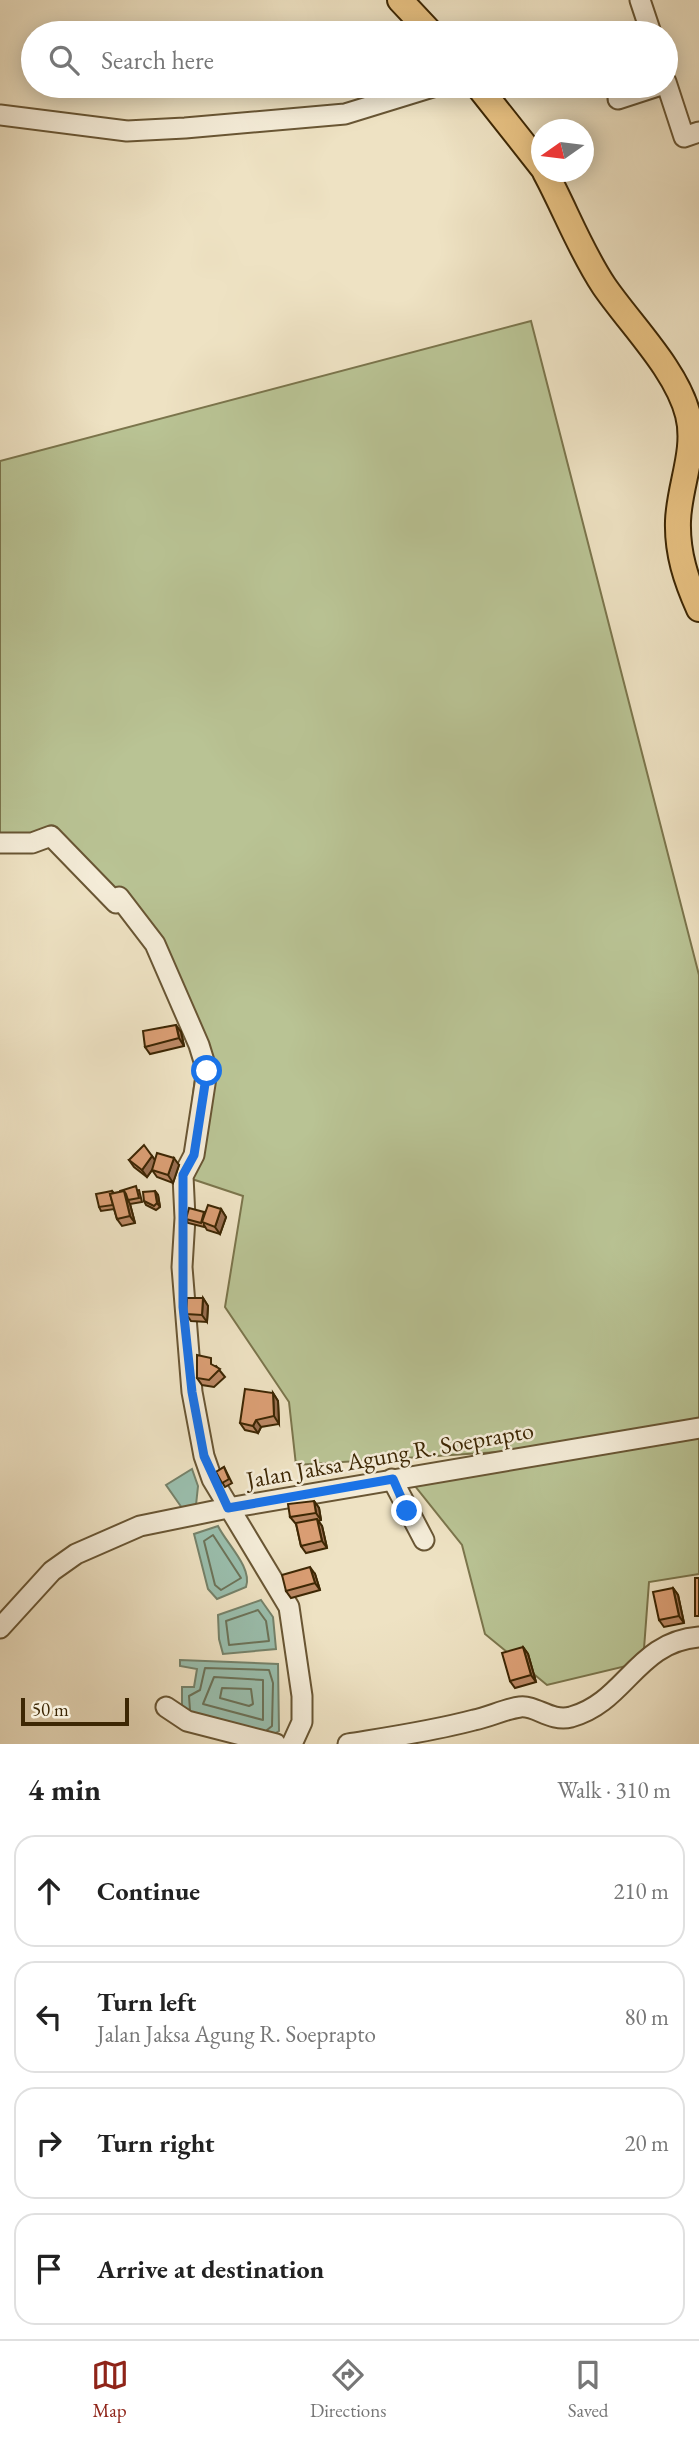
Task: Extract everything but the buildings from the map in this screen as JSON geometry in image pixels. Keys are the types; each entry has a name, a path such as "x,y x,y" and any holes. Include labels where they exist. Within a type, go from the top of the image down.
{"main road":[{"path":"400,0 420,21"},
{"path":"487,98 531,154"},
{"path":"550,182 597,275 674,383 685,405 691,439 679,513 679,538 686,580 699,609"}],"street":[{"path":"640,0 643,21"},
{"path":"0,115 127,131 345,114 397,98"},
{"path":"671,98 684,137 699,132"},
{"path":"0,843 32,843 51,836 116,903 119,897 155,944 199,1045 207,1071 194,1155 183,1175 183,1307 192,1392 204,1456 228,1508 268,1567 289,1607 302,1696 302,1722 288,1744 187,1721 166,1707"},
{"name":"Jalan Jaksa Agung R. Soeprapto","path":"0,1628 30,1591 76,1554 140,1526 393,1479 699,1429"},
{"path":"393,1479 424,1540"},
{"path":"348,1744 421,1732 519,1707 552,1718 570,1717 607,1697 656,1650 671,1641 699,1637"}],"shaded area":[{"path":"531,321 699,975 699,1574 649,1582 643,1662 547,1685 485,1634 462,1545 415,1486 547,1449 296,1465 289,1402 225,1307 243,1196 183,1176 199,1045 155,944 51,836 0,835 0,461"}],"water":[{"path":"192,1469 198,1486 196,1505 182,1508 166,1485"},
{"path":"218,1526 242,1564 247,1580 246,1587 217,1599 208,1589 194,1534"},
{"path":"261,1600 273,1617 276,1649 223,1654 218,1615"},
{"path":"180,1660 278,1664 279,1731 264,1740 182,1715 182,1687 194,1687 197,1669 180,1666"}],"route":[{"path":"207,1071 194,1155 183,1175 185,1218 182,1267 183,1307 192,1392 204,1456 212,1479 228,1508 393,1479 407,1511"}]}
